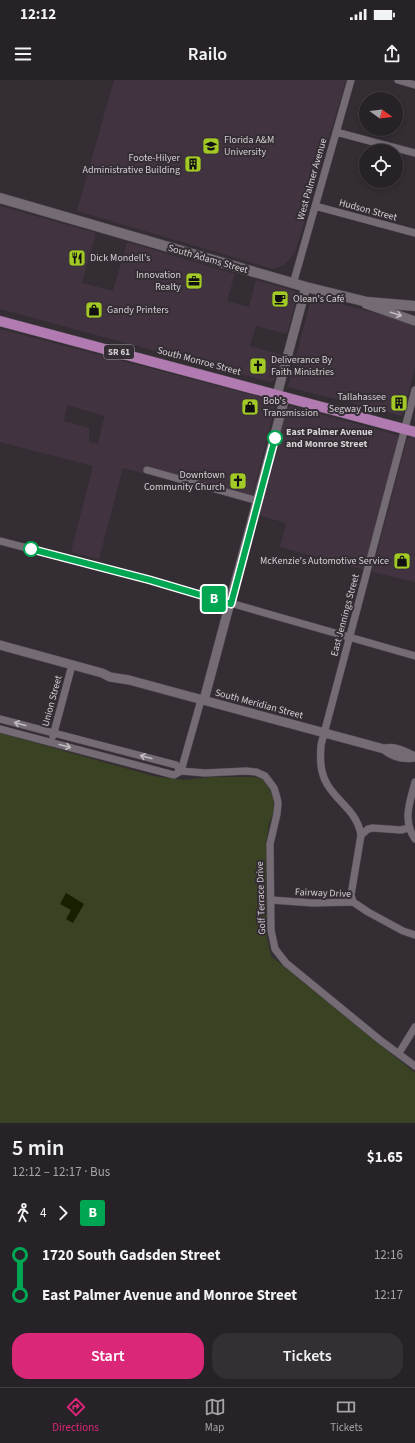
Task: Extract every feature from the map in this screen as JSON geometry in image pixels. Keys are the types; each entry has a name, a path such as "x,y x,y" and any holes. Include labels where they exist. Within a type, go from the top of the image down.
{"main road":[{"name":"South Adams Street","path":"0,198 293,284 351,299"},
{"path":"351,299 415,306"},
{"name":"South Monroe Street","path":"0,321 415,432"}],"street":[{"name":"West Palmer Avenue","path":"293,284 351,80"},
{"path":"398,80 415,85"},
{"path":"336,132 415,153"},
{"name":"Hudson Street","path":"315,206 415,233"},
{"path":"181,771 231,604 258,500 306,287"},
{"name":"South Adams Street","path":"351,299 415,320"},
{"name":"East Jennings Street","path":"354,902 351,895 361,835 358,823 354,816 332,791 323,775 320,758 321,745 415,390"},
{"path":"147,470 258,500"},
{"path":"0,541 150,580 415,656"},
{"name":"South Meridian Street","path":"0,645 102,673 112,672 122,674 129,680 384,749 391,748 400,750 414,757"},
{"name":"Union Street","path":"51,742 72,665"},
{"name":"Golf Terrace Drive","path":"0,719 176,765 181,771"},
{"name":"Golf Terrace Drive","path":"0,729 174,775 181,771 205,774 246,772 261,774 269,780 274,788 277,798 277,814 270,844 269,860 271,936 277,952 286,963 380,1040 399,1052 415,1066"},
{"path":"415,782 408,809 409,828 415,839"},
{"path":"361,835 368,829 373,828 401,830 409,828"},
{"name":"Fairway Drive","path":"271,900 313,903 354,902 368,912 403,931 415,935"},
{"path":"399,1052 415,1027"}],"shaded area":[{"name":"Florida A&M University","path":"114,80 346,80 295,253 284,265 273,269 77,211"},
{"path":"0,206 96,233 82,283 113,291 127,242 235,274 227,301 249,307 256,280 295,291 297,296 287,334 256,326 250,346 282,355 274,381 270,382 0,309"},
{"path":"312,296 415,324 415,368 402,416 288,387"},
{"path":"0,329 275,401 274,411 251,501 123,468 99,559 71,552 93,466 0,442","holes":["67,405 105,416 98,444 89,442 89,428 64,421"]},
{"path":"290,406 397,435 399,437 364,570 280,547 286,523 258,515 287,408"},
{"path":"415,437 415,582 372,572 407,439"},
{"path":"0,733 153,776 184,780 212,777 253,777 262,779 269,788 273,798 274,811 269,824 266,844 267,938 271,956 415,1073 415,1123 0,1123"},
{"path":"66,893 84,904 73,923 66,919 71,910 60,904"}],"bus line":[{"name":"B","path":"31,549 150,580 231,604 275,438"}],"place":[{"name":"Florida A&M University","path":"211,146"},
{"name":"Foote-Hilyer Administrative Building","path":"193,164"},
{"name":"Dick Mondell's","path":"77,258"},
{"name":"Innovation Realty","path":"194,281"},
{"name":"Olean's Café","path":"280,299"},
{"name":"Gandy Printers","path":"94,310"},
{"name":"Deliverance By Faith Ministries","path":"258,366"},
{"name":"Tallahassee Segway Tours","path":"399,403"},
{"name":"Bob's Transmission","path":"250,407"},
{"name":"East Palmer Avenue and Monroe Street","path":"275,438"},
{"name":"Downtown Community Church","path":"238,481"},
{"name":"McKenzie's Automotive Service","path":"402,561"}]}
